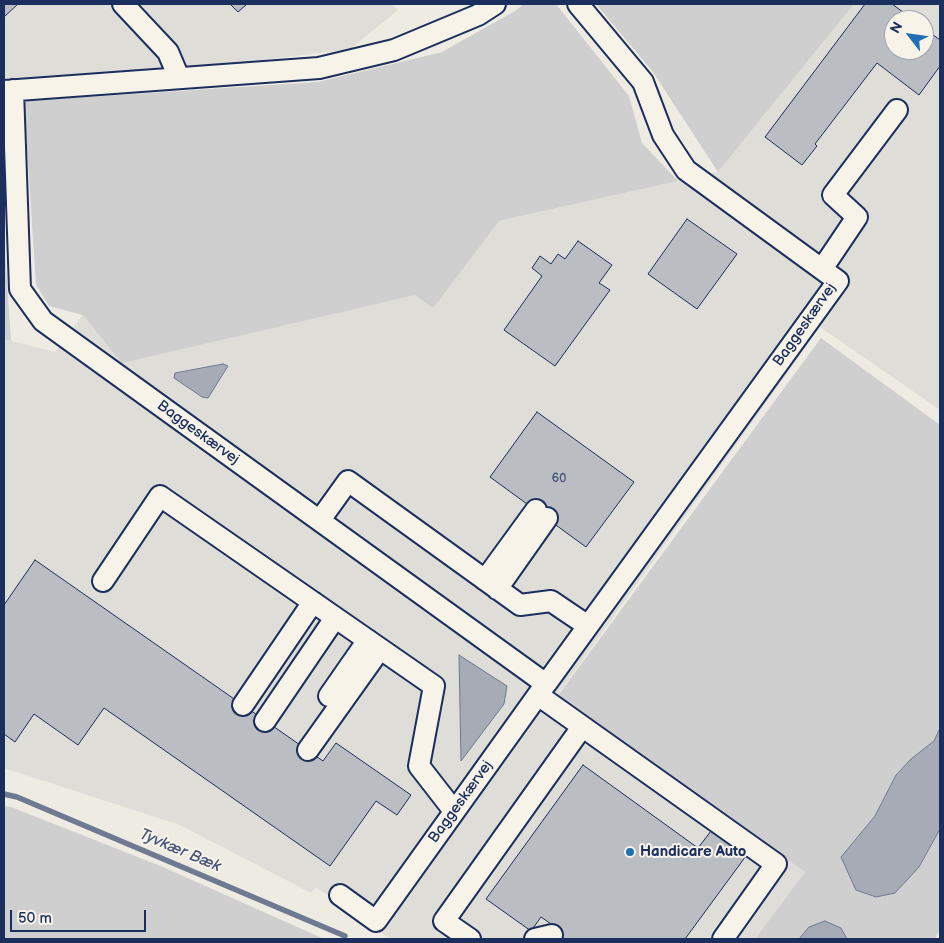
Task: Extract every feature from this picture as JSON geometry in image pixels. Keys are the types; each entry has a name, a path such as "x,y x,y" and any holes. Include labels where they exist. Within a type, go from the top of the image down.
{"street":[{"path":"123,4 168,52 178,78"},
{"name":"Baggeskærvej","path":"495,4 478,15 394,50 319,68 8,91 20,288 42,320 320,520 542,689"},
{"name":"Baggeskærvej","path":"340,894 376,921 838,281 686,170 663,135 643,82 578,4"},
{"path":"822,269 857,217 833,195 898,110"},
{"path":"320,520 348,481 520,605 551,600 588,626"},
{"path":"103,581 160,496 434,686 419,766 454,811"},
{"path":"490,585 541,514"},
{"path":"238,702 308,599"},
{"path":"270,724 341,622"},
{"path":"302,747 374,644"},
{"path":"542,689 582,726 776,864 723,939"},
{"path":"470,939 444,921 582,726"}],"shaded area":[{"path":"4,4 393,4 398,10 350,49 4,93"},
{"path":"524,4 556,4 629,96 642,143 678,181 499,221 433,308 415,295 122,363 83,315 49,306 36,285 24,101 318,82 442,52"},
{"path":"596,4 854,4 718,172 653,72"},
{"path":"854,4 940,4 940,410 820,327 557,696 805,872 755,939 393,939 387,937 316,887 311,893 180,825 4,768 4,339 55,352 83,315 718,172"},
{"path":"4,239 11,341 4,339"},
{"path":"821,338 940,425 940,728 934,741 911,759 896,775 875,816 841,857 919,867 940,829 940,929 935,939 847,939 841,928 809,927 799,939 755,939 805,872 557,697"},
{"path":"223,364 228,366 208,398 202,397 174,378 175,373"},
{"path":"459,655 507,686 504,704 461,761"},
{"path":"940,728 940,829 919,867 895,893 876,897 856,890 841,857 875,816 896,775 911,759 934,741"},
{"path":"4,806 11,807 163,867 324,939 4,939"},
{"path":"825,921 841,928 847,939 799,939 809,927"}],"building":[{"path":"4,4 18,4 4,17"},
{"path":"230,4 247,4 238,12"},
{"path":"865,4 892,4 900,10 884,10 884,60 934,60 934,36 940,40 940,66 919,95 877,63 815,144 817,146 802,165 765,137"},
{"path":"687,219 737,254 697,309 648,274"},
{"path":"578,241 612,265 599,283 610,290 555,366 504,330 542,276 532,268 540,256 551,264 558,254 565,259"},
{"path":"537,412 634,482 586,547 490,477"},
{"path":"35,560 323,761 336,743 411,795 397,815 376,801 330,866 104,708 78,745 34,714 15,742 4,734 4,605"},
{"name":"Handicare Auto","path":"583,765 698,848 711,831 746,856 685,939 553,939 551,924 541,917 531,931 486,899"}],"waterway":[{"name":"Tyvkær Bæk","path":"4,794 17,797 345,936"}],"place":[{"name":"Handicare Auto","path":"630,852"}]}
